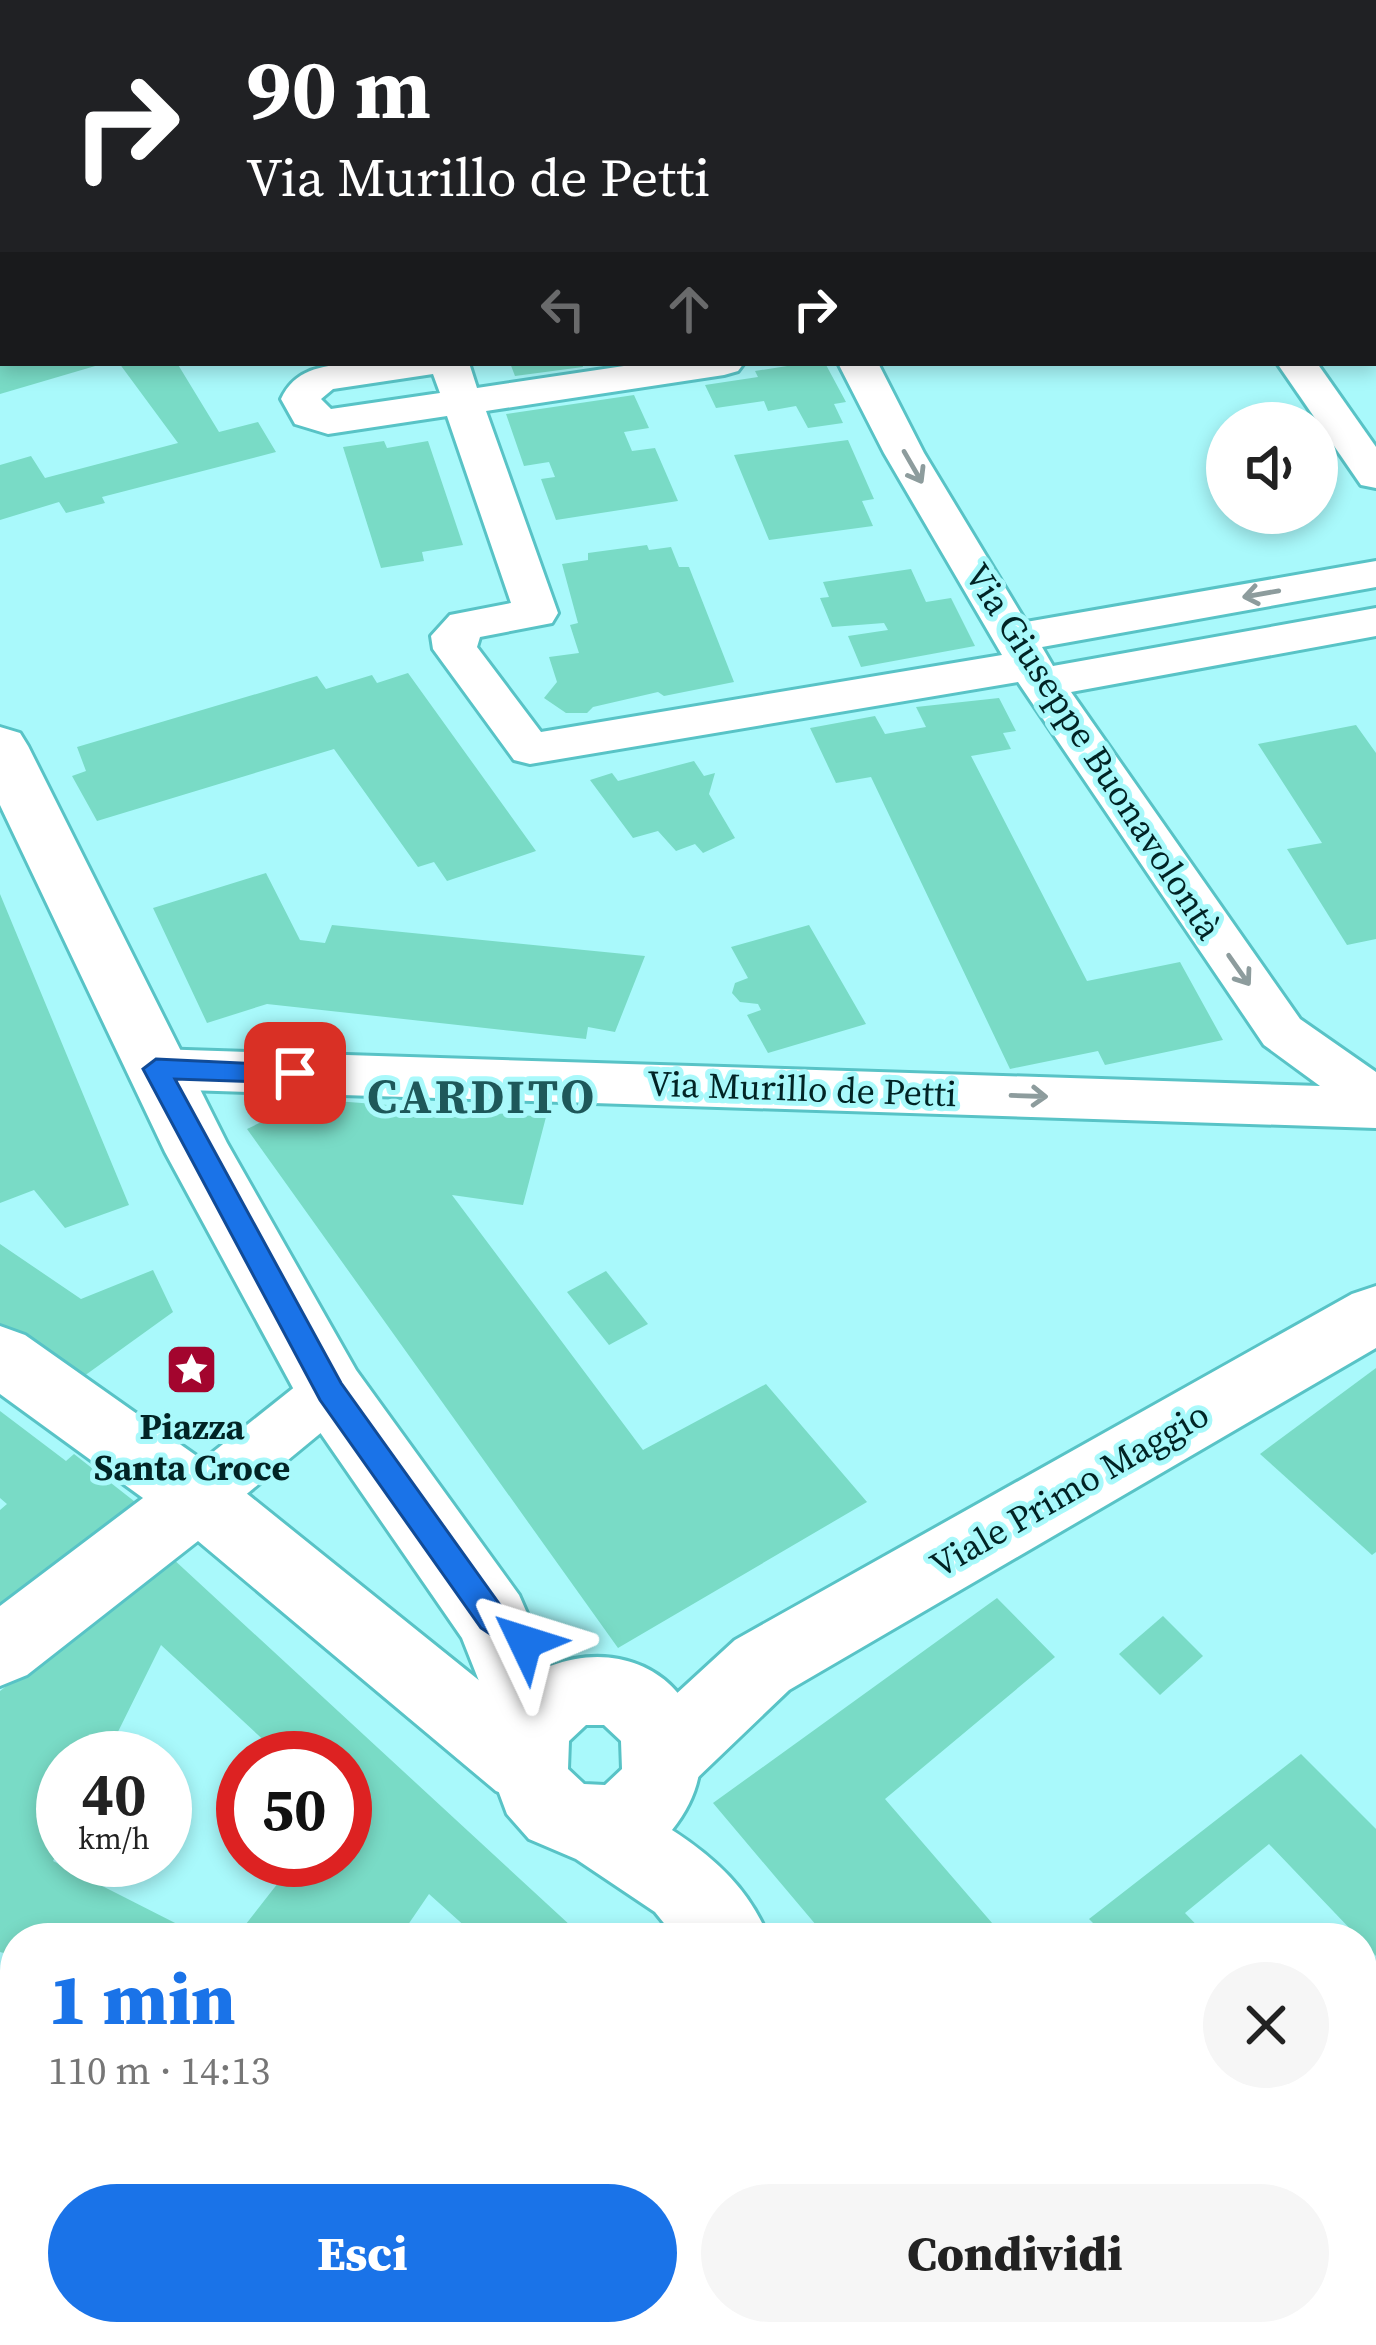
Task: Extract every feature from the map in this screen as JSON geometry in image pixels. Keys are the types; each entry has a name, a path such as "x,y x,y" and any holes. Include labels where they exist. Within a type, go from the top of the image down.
{"main road":[{"path":"0,746 156,1069 331,1391 492,1618 603,1735 706,1911"},
{"name":"Viale Primo Maggio","path":"603,1735 762,1665 1376,1314"},
{"path":"0,1354 200,1498 603,1735"},
{"path":"0,1652 200,1498"},
{"path":"603,1735 532,1787 545,1804 565,1816 588,1821 706,1911"}],"street":[{"path":"412,366 322,380 306,388 301,399 309,415 328,422 456,383 684,366"},
{"name":"Via Giuseppe Buonavolontà","path":"860,366 904,453 1028,662 1282,1032 1376,1103"},
{"path":"1299,366 1376,476"},
{"path":"456,383 536,613 466,626 453,636 455,649 530,749 1028,662 1376,622"},
{"path":"1028,662 1376,574"},
{"name":"Via Murillo de Petti","path":"156,1069 1376,1103"},
{"path":"200,1498 331,1391"}],"building":[{"path":"0,366 95,366 0,394"},
{"path":"121,366 179,366 219,432 258,422 276,452 102,497 105,503 66,513 59,502 0,520 0,465 31,456 45,478 178,443"},
{"path":"511,366 583,367 515,376"},
{"path":"827,366 846,402 834,404 843,423 808,428 796,406 768,411 764,401 716,408 705,385 758,377 755,371"},
{"path":"634,395 649,428 624,432 632,451 655,448 678,501 556,520 541,479 555,477 549,462 524,466 506,414"},
{"path":"848,440 874,499 862,501 873,526 769,540 734,455"},
{"path":"384,441 387,448 428,441 463,545 422,552 424,561 381,568 343,447"},
{"path":"647,545 649,550 671,547 679,567 689,567 734,682 664,696 658,692 593,707 587,713 566,713 544,698 557,682 549,657 579,653 570,625 578,623 562,564 588,560 588,553"},
{"path":"911,569 926,602 951,598 975,646 861,667 848,636 888,630 884,623 832,627 820,598 829,597 823,582"},
{"path":"408,673 536,851 447,881 434,862 418,867 334,749 97,821 72,776 86,771 77,747 317,676 326,689 372,675 377,683"},
{"path":"999,698 1016,731 1003,733 1011,749 971,756 1087,981 1180,962 1223,1040 1105,1065 1098,1051 1010,1069 871,777 836,783 810,728 875,716 885,734 926,727 916,707"},
{"path":"1356,725 1376,753 1376,939 1347,945 1287,849 1322,843 1258,744"},
{"path":"694,761 704,776 715,773 709,794 735,838 703,853 695,844 676,851 658,831 633,838 590,780 612,773 618,781"},
{"path":"266,873 300,940 325,943 332,925 645,956 615,1032 588,1027 586,1039 267,1004 207,1023 153,908"},
{"path":"0,894 129,1205 65,1228 34,1190 0,1203"},
{"path":"809,925 866,1024 768,1053 747,1015 761,1010 758,1004 740,1002 732,993 735,983 748,978 731,947"},
{"path":"309,1099 546,1117 523,1205 452,1195 643,1450 766,1384 867,1502 618,1648 247,1129"},
{"path":"0,1244 81,1299 153,1270 173,1312 73,1384 0,1330"},
{"path":"606,1271 648,1324 609,1345 567,1292"},
{"path":"1376,1368 1376,1552 1372,1555 1260,1454"},
{"path":"0,1411 66,1461 74,1454 139,1505 0,1614 0,1510 7,1504 0,1498"},
{"path":"171,1557 360,1731 254,1731 161,1645 118,1731 36,1731 36,1887 104,1887 175,1923 0,1923 0,1691"},
{"path":"997,1598 1055,1657 885,1799 992,1923 814,1923 713,1803"},
{"path":"1163,1616 1203,1656 1160,1695 1119,1654"},
{"path":"372,1742 568,1923 461,1923 429,1894 409,1923 247,1923 275,1887 372,1887"},
{"path":"1301,1754 1376,1829 1376,1923 1344,1923 1269,1844 1185,1913 1195,1923 1093,1923 1089,1919"}],"place":[{"name":"Piazza Santa Croce","path":"192,1370"}],"district":[{"name":"CARDITO","path":"482,1096"}],"route":[{"path":"295,1073 156,1069 331,1391 492,1618 525,1642"}]}
